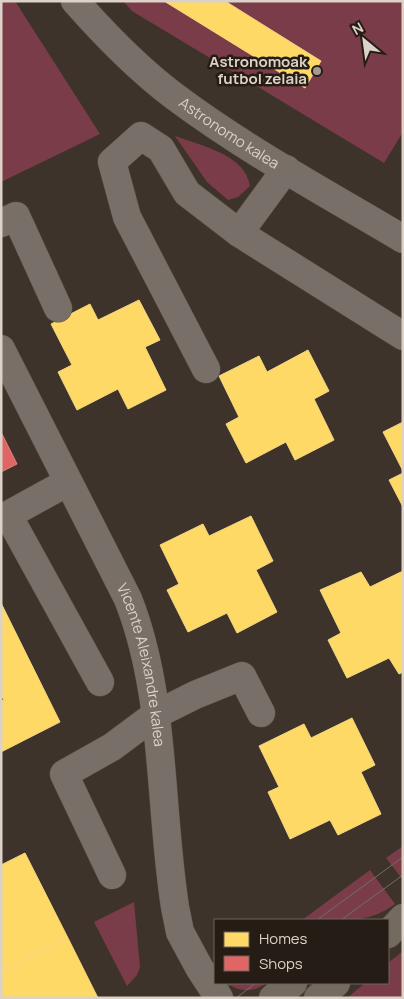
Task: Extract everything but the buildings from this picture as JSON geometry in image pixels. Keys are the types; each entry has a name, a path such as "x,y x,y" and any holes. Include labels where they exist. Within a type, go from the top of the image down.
{"main road":[{"path":"389,921 403,914"},
{"path":"389,933 403,918"},
{"path":"273,998 292,984"},
{"path":"318,998 335,984"}],"street":[{"name":"Astronomo kalea","path":"75,1 102,32 173,95 286,169 403,239"},
{"path":"206,369 127,217 112,162 141,136 162,149 188,193 239,233 403,336"},
{"path":"239,233 286,169"},
{"path":"1,223 16,216 58,308"},
{"name":"Vicente Aleixandre kalea","path":"1,349 128,599 139,626 147,658 155,715 175,907 180,932 200,969 219,998"},
{"path":"68,482 8,515 100,682"},
{"path":"112,875 64,774 112,747 155,715 195,694 242,676 261,713"}],"shaded area":[{"path":"1,1 15,1 100,134 1,182"},
{"name":"Astronomoak futbol zelaia","path":"123,1 403,1 403,132 384,163 132,11"},
{"path":"175,136 209,148 231,159 240,166 250,186 238,197 228,200 207,182"},
{"path":"403,846 403,880 386,858"},
{"path":"370,870 395,904 385,911 356,919 303,919"},
{"path":"134,902 140,967 137,975 127,986 94,922"},
{"path":"403,951 403,998 347,998 364,984 389,984 389,962"},
{"path":"229,984 265,984 252,990 242,990"}],"tram line":[{"path":"318,919 403,857"},
{"path":"342,919 403,875"},
{"path":"212,998 231,984"},
{"path":"236,998 255,984"}],"place":[{"name":"Astronomoak futbol zelaia","path":"317,71"}]}
